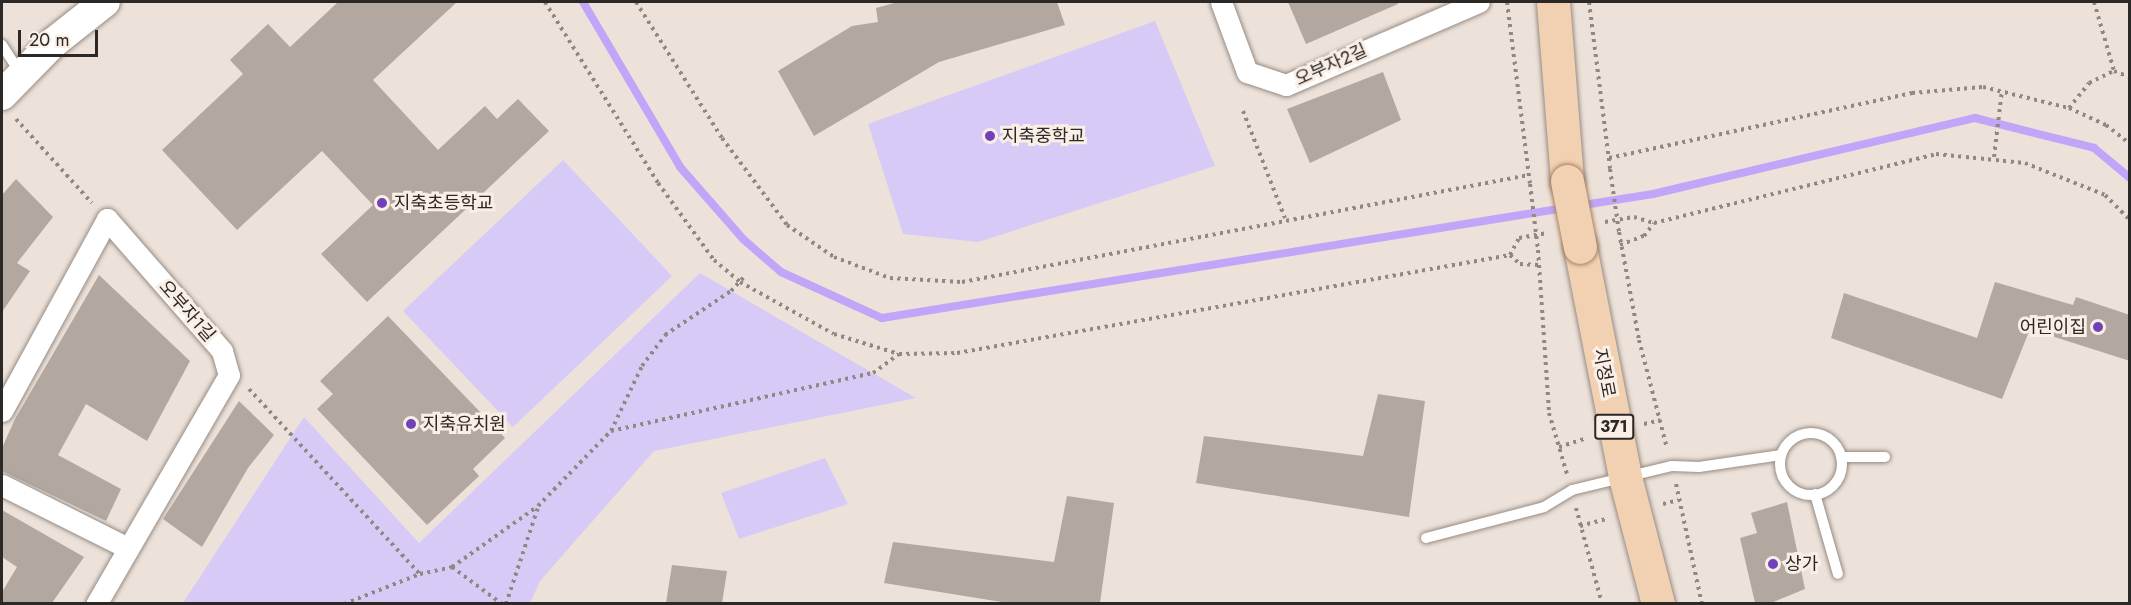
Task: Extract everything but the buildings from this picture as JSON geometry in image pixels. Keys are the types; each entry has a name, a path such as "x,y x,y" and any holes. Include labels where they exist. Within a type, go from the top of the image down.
{"main road":[{"path":"13,96 105,2"},
{"name":"371","path":"1554,2 1568,181 1578,234"},
{"name":"지정로","path":"1578,234 1625,477 1658,603"}],"street":[{"name":"오부자2길","path":"1221,2 1247,72 1286,85 1447,7 1479,2"},
{"name":"오부자1길","path":"107,219 222,351 229,375"},
{"path":"2,411 107,219"},
{"path":"96,603 229,375"},
{"path":"2,485 128,548"}],"lane":[{"path":"2,45 13,96"},
{"path":"1811,432 1831,440 1841,457 1834,485 1815,494 1805,495 1787,484 1781,455 1792,439 1811,432"},
{"path":"1426,538 1544,507 1572,490 1672,466 1699,467 1781,455"},
{"path":"1841,457 1885,458"},
{"path":"1815,494 1838,574"}],"path":[{"path":"545,2 658,183 714,260 740,282 834,334 899,354 957,353 1510,255"},
{"path":"636,2 722,138 787,225 834,257 890,278 962,282 1285,218 1529,175"},
{"path":"1507,2 1538,250 1549,413 1559,447"},
{"path":"1589,2 1620,245 1661,420"},
{"path":"2094,2 2114,71"},
{"path":"2069,108 2089,83 2114,71 2130,77"},
{"path":"1609,158 1912,93 1983,87 2069,108 2106,125 2130,144"},
{"path":"1994,158 2002,90"},
{"path":"13,96 107,219"},
{"path":"1243,111 1285,218"},
{"path":"1510,255 1519,238 1578,234 1634,217 1654,223 1936,154 1994,158 2025,163 2105,195 2130,220"},
{"path":"1620,245 1644,236 1654,223"},
{"path":"1510,255 1520,264 1539,265"},
{"path":"344,603 420,574 452,567 538,506 611,431 642,366 665,334 740,282 746,275"},
{"path":"611,431 873,373 899,354"},
{"path":"229,375 243,383 420,574"},
{"path":"1679,500 1702,603"},
{"path":"452,567 504,603 538,506"},
{"path":"1580,526 1602,603"}],"shaded area":[{"path":"1155,21 1215,166 978,242 903,234 868,124"},
{"path":"563,160 672,276 513,427 403,311"},
{"path":"700,273 916,398 654,451 540,581 530,603 183,603 304,417 419,543"},
{"path":"825,458 848,504 739,539 721,493"}],"waterway":[{"path":"583,2 680,167 743,239 781,272 882,318 1564,208"},
{"path":"1577,206 1653,194 1975,118 2094,148 2130,178"}],"place":[{"name":"지축중학교","path":"990,136"},
{"name":"지축초등학교","path":"382,203"},
{"name":"어린이집","path":"2098,327"},
{"name":"지축유치원","path":"411,424"},
{"name":"상가","path":"1773,564"}]}
